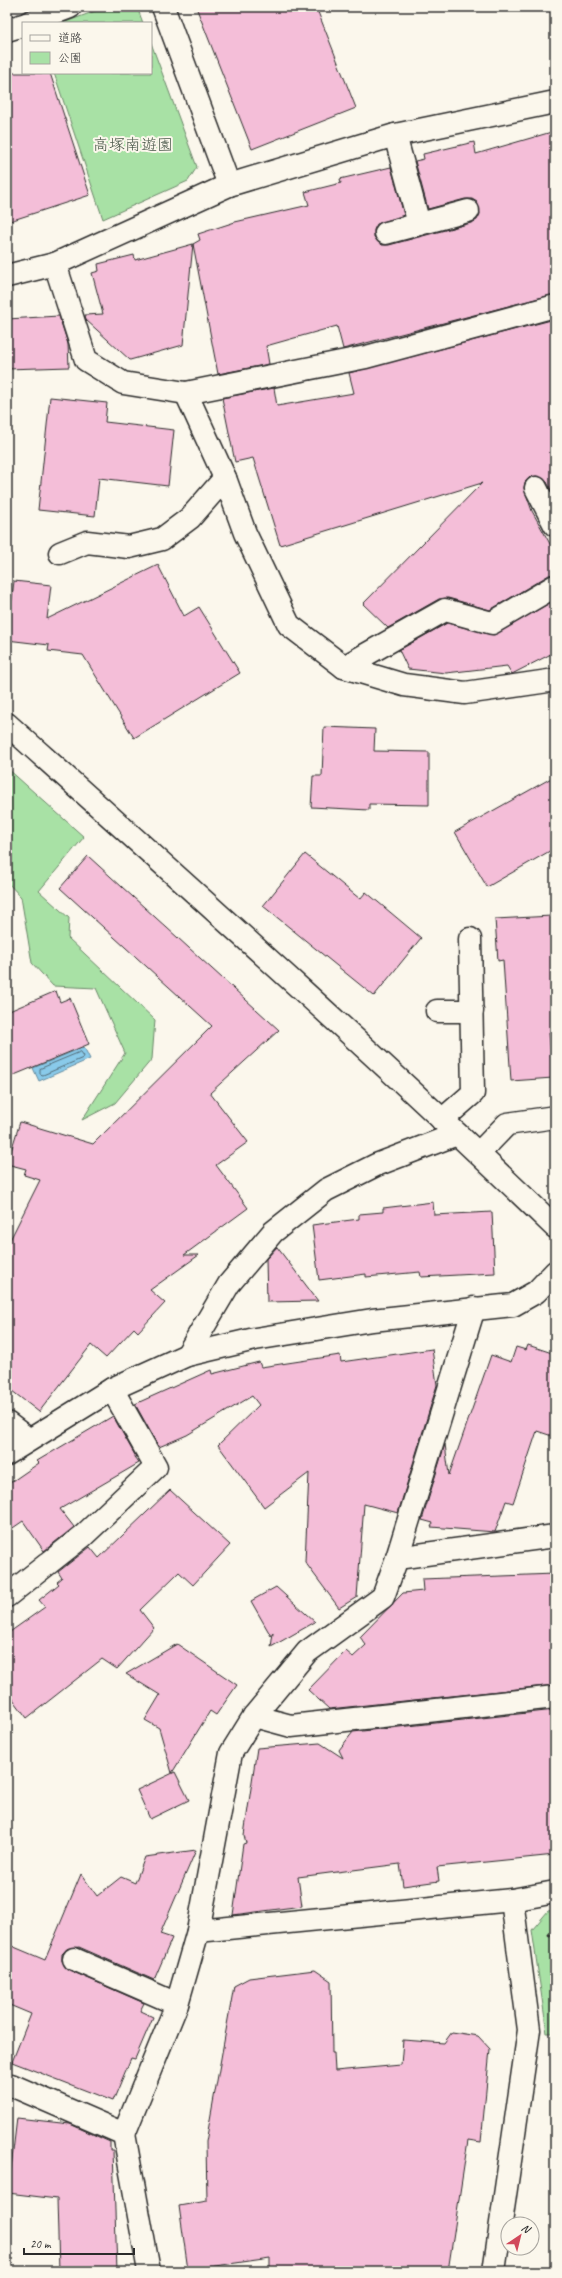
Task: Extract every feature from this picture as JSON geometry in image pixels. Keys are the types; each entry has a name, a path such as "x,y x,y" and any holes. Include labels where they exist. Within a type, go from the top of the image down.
{"street":[{"path":"31,22 70,7"},
{"path":"163,7 229,185"},
{"path":"7,30 22,25"},
{"path":"7,276 55,264 229,185 395,135 541,103 555,102"},
{"path":"395,135 419,224"},
{"path":"386,233 468,211"},
{"path":"55,264 86,360 123,383 186,393 366,357 555,306"},
{"path":"186,393 225,478 245,533 289,625 344,667 404,685 465,692 555,680"},
{"path":"60,552 87,542 129,547 162,540 190,518 225,478"},
{"path":"536,488 555,525"},
{"path":"344,667 445,610 492,623 555,586"},
{"path":"7,724 272,962 478,1153 555,1227"},
{"path":"187,1355 229,1284 273,1232 326,1190 449,1127 473,1093 470,939"},
{"path":"437,1011 472,1011"},
{"path":"478,1153 507,1124 555,1117"},
{"path":"7,1454 28,1439 112,1389 187,1355 255,1338 372,1320 513,1305 536,1292 555,1272"},
{"path":"149,2271 124,2134 177,2004 198,1931 231,1753 254,1716 307,1652 383,1597 398,1558 474,1308"},
{"path":"7,1596 83,1536 156,1467 112,1389"},
{"path":"7,1423 28,1439"},
{"path":"398,1558 555,1536"},
{"path":"254,1716 291,1726 555,1697"},
{"path":"198,1931 512,1900 555,1892"},
{"path":"494,2271 529,2030 512,1900"},
{"path":"74,1959 177,2004"},
{"path":"7,2085 11,2085 124,2134"}],"green space":[{"path":"106,7 137,7 143,22 66,22"},
{"name":"高塚南遊園","path":"152,46 197,167 188,181 103,219 54,74 152,74"},
{"path":"7,768 84,837 39,891 69,918 68,938 155,1020 152,1059 115,1103 82,1120 125,1053 96,988 53,986 32,963 21,897 7,882"},
{"path":"555,1910 555,2033 547,2033 532,1930 548,1911"}],"water":[{"path":"84,1047 90,1059 39,1081 33,1068"}],"building":[{"path":"196,7 316,7 356,108 252,149"},
{"path":"7,73 50,74 90,195 7,222"},
{"path":"555,131 555,294 343,349 337,326 266,346 269,364 218,374 193,244 200,240 198,234 235,222 309,205 305,192 341,183 340,179 391,167 404,215 377,224 374,230 374,237 382,245 389,245 471,223 477,220 480,214 477,202 472,199 465,199 428,209 415,161 424,159 423,154 474,142 476,154"},
{"path":"193,244 183,345 130,360 86,320 85,315 103,314 92,273 99,271 98,264 134,255 135,260"},
{"path":"59,316 68,344 69,367 7,369 7,319"},
{"path":"555,319 555,498 547,482 537,476 530,477 525,482 524,488 532,511 555,553 555,574 549,575 490,610 448,598 439,599 388,628 363,604 482,483 280,545 253,458 235,462 222,398 274,388 277,406 354,393 349,373"},
{"path":"50,397 107,403 105,422 174,430 168,486 99,478 95,516 38,510"},
{"path":"158,565 184,616 199,607 240,673 134,738 83,655 48,651 49,645 7,640 14,581 51,585 47,619"},
{"path":"555,600 555,652 512,674 507,666 446,673 408,669 399,650 447,623 494,635"},
{"path":"324,727 375,729 374,751 429,752 429,805 369,804 369,810 311,807 313,776 322,776"},
{"path":"555,776 555,848 487,887 455,832"},
{"path":"305,854 360,899 366,892 421,938 374,996 263,906"},
{"path":"88,856 279,1030 210,1093 248,1142 216,1165 248,1208 184,1255 199,1255 150,1290 165,1303 138,1332 134,1328 106,1358 91,1345 39,1412 7,1387 7,1246 40,1180 24,1175 26,1169 7,1164 20,1122 93,1144 212,1026 60,888"},
{"path":"552,916 555,962 555,1032 549,1033 553,1078 511,1081 503,960 498,961 495,919"},
{"path":"56,991 60,1002 70,998 89,1044 7,1078 7,1012"},
{"path":"433,1202 434,1215 492,1212 495,1273 421,1277 420,1272 366,1277 366,1274 319,1280 312,1225 359,1219 359,1214 383,1212 383,1208"},
{"path":"277,1247 318,1301 267,1302 266,1259"},
{"path":"528,1345 555,1354 555,1437 537,1431 513,1503 506,1501 495,1532 431,1527 433,1523 422,1520 445,1444 449,1475 491,1355 511,1362 516,1347 526,1350"},
{"path":"432,1349 437,1385 398,1513 364,1504 357,1597 339,1608 305,1562 309,1473 264,1507 218,1445 259,1405 252,1396 187,1435 159,1447 135,1404 211,1370 212,1374 259,1362 261,1367 340,1355 341,1362"},
{"path":"113,1416 136,1457 134,1457 139,1463 60,1509 74,1527 44,1551 23,1521 7,1532 7,1485 39,1463 37,1461"},
{"path":"170,1490 230,1545 193,1585 179,1572 140,1610 154,1628 117,1669 102,1659 27,1718 7,1691 7,1634 45,1607 39,1600 59,1584 57,1582 62,1578 58,1572 90,1547 99,1558"},
{"path":"555,1574 555,1685 329,1709 308,1690 346,1651 353,1657 366,1645 360,1637 403,1593 423,1591 422,1579"},
{"path":"276,1587 315,1622 271,1647 273,1633 271,1636 251,1601"},
{"path":"177,1644 237,1685 216,1715 210,1711 172,1773 159,1728 145,1720 160,1695 126,1674"},
{"path":"555,1710 555,1855 437,1867 439,1881 403,1886 400,1864 298,1877 302,1906 233,1915 243,1844 246,1843 244,1835 257,1748 320,1743 343,1758 339,1750 353,1732"},
{"path":"175,1772 189,1800 150,1819 137,1790"},
{"path":"196,1850 160,1934 172,1938 154,1980 79,1947 67,1949 62,1954 62,1961 69,1970 144,2003 140,2011 153,2017 135,2059 131,2058 113,2101 12,2062 31,2014 7,2004 7,1944 45,1960 81,1874 97,1896 121,1877 135,1883 145,1857"},
{"path":"315,1970 331,1981 332,2053 334,2053 335,2071 401,2065 403,2040 444,2043 452,2032 478,2036 490,2049 481,2142 468,2140 448,2271 270,2271 270,2258 188,2270 179,2206 207,2201 206,2142 234,1986 249,1978"},
{"path":"17,2118 70,2124 110,2142 110,2150 113,2150 117,2271 59,2271 57,2199 8,2193"}]}
